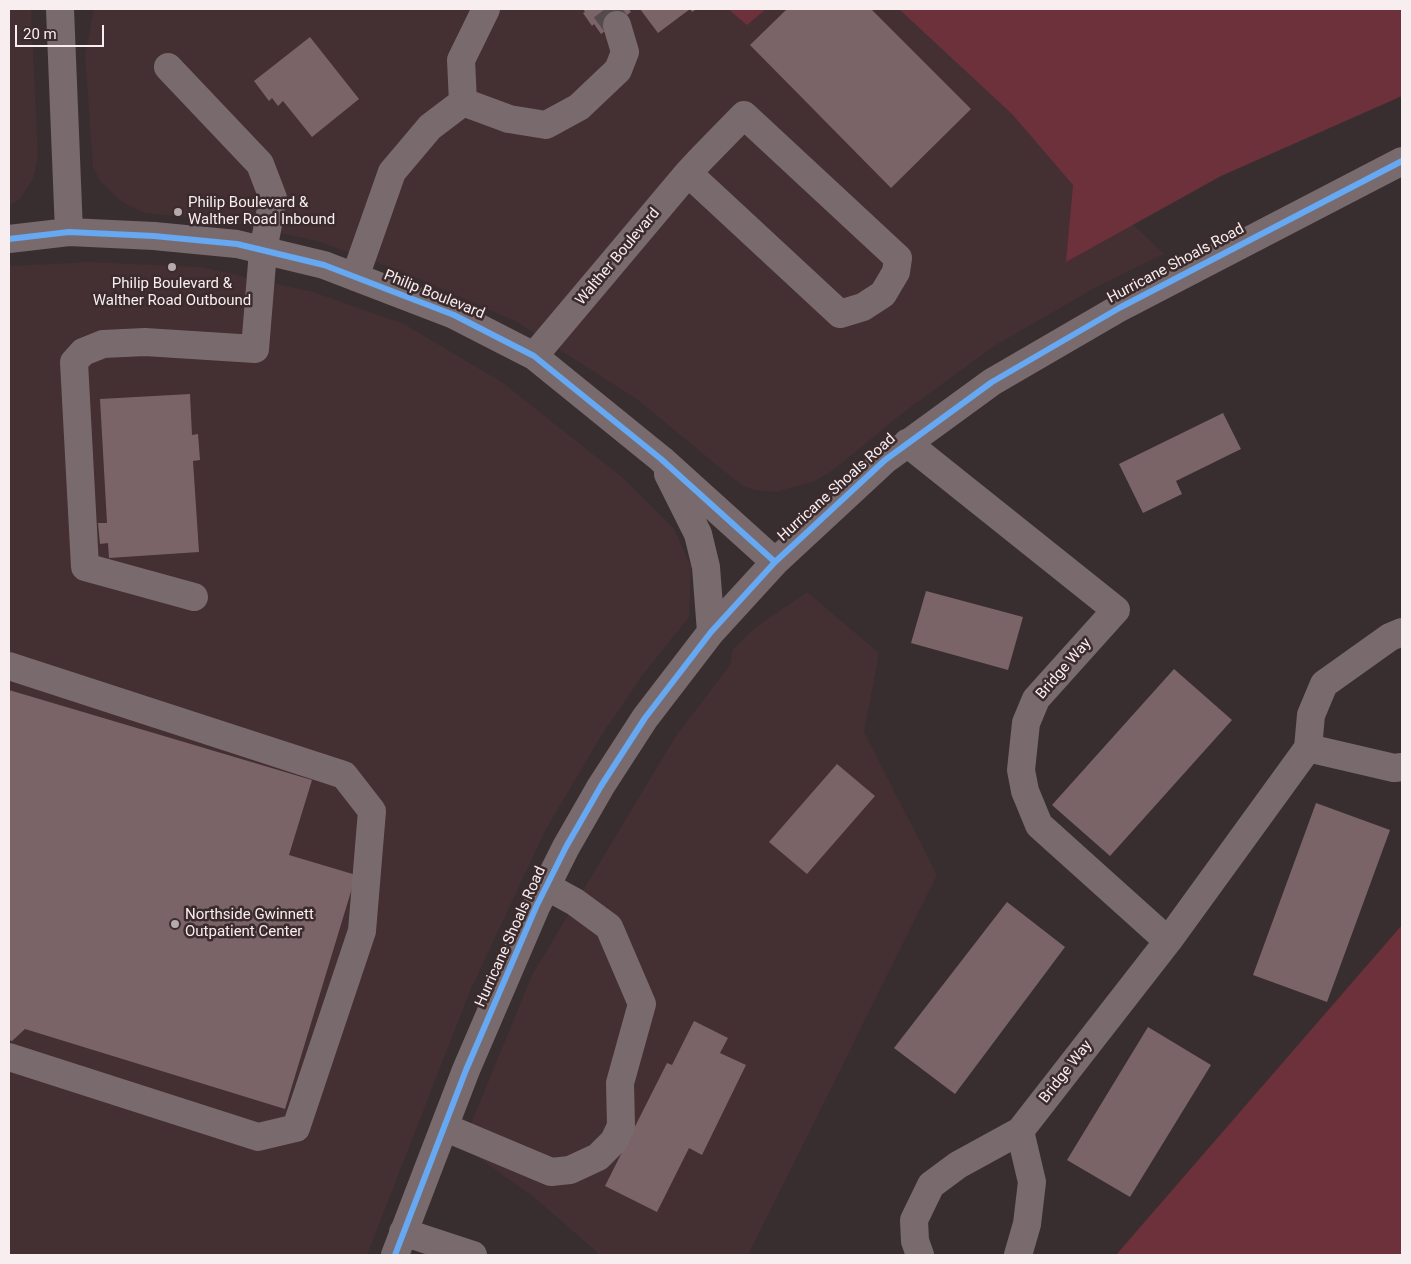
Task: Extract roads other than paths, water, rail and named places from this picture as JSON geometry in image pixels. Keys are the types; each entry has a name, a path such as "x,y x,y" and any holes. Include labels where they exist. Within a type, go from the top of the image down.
{"street":[{"path":"60,9 69,232"},
{"path":"463,102 461,60 486,9"},
{"path":"463,102 509,119 546,125 580,107 618,70 625,52 616,25"},
{"path":"168,67 260,164 273,198 263,251 254,349 145,342 104,344 83,352 74,362 85,567 194,597"},
{"path":"355,277 392,172 430,127 463,102"},
{"name":"Walther Boulevard","path":"534,356 695,165 744,115 898,258 896,272 883,294 863,307 840,314 695,165"},
{"name":"Hurricane Shoals Road","path":"399,1244 466,1070 546,886 566,847 601,786 645,718 711,632 774,562 851,489 907,442 992,382 1121,307 1402,161"},
{"name":"Philip Boulevard","path":"9,239 69,232 163,236 237,244 324,266 454,315 534,356 661,459 774,562"},
{"name":"Bridge Way","path":"907,442 1116,610 1036,699 1026,723 1021,770 1025,791 1040,824 1168,941"},
{"path":"661,459 698,534 706,567 711,632"},
{"path":"1402,632 1390,637 1324,684 1311,715 1308,748 1394,768 1402,767"},
{"path":"9,666 344,775 372,811 362,931 296,1128 258,1137 9,1057"},
{"name":"Bridge Way","path":"920,1255 915,1242 914,1220 931,1185 958,1165 1020,1131 1168,941 1308,748"},
{"path":"444,1127 551,1172 570,1170 598,1157 614,1141 621,1126 620,1083 642,1004 609,927 575,902 546,886"},
{"path":"1018,1255 1027,1224 1032,1182 1020,1131"},
{"path":"399,1244 473,1255"}],"tunnel":[{"path":"605,9 617,25"}],"place":[{"name":"Philip Boulevard & Walther Road Inbound","path":"178,212"},
{"name":"Philip Boulevard & Walther Road Outbound","path":"172,267"},
{"name":"Northside Gwinnett Outpatient Center","path":"175,924"}]}
